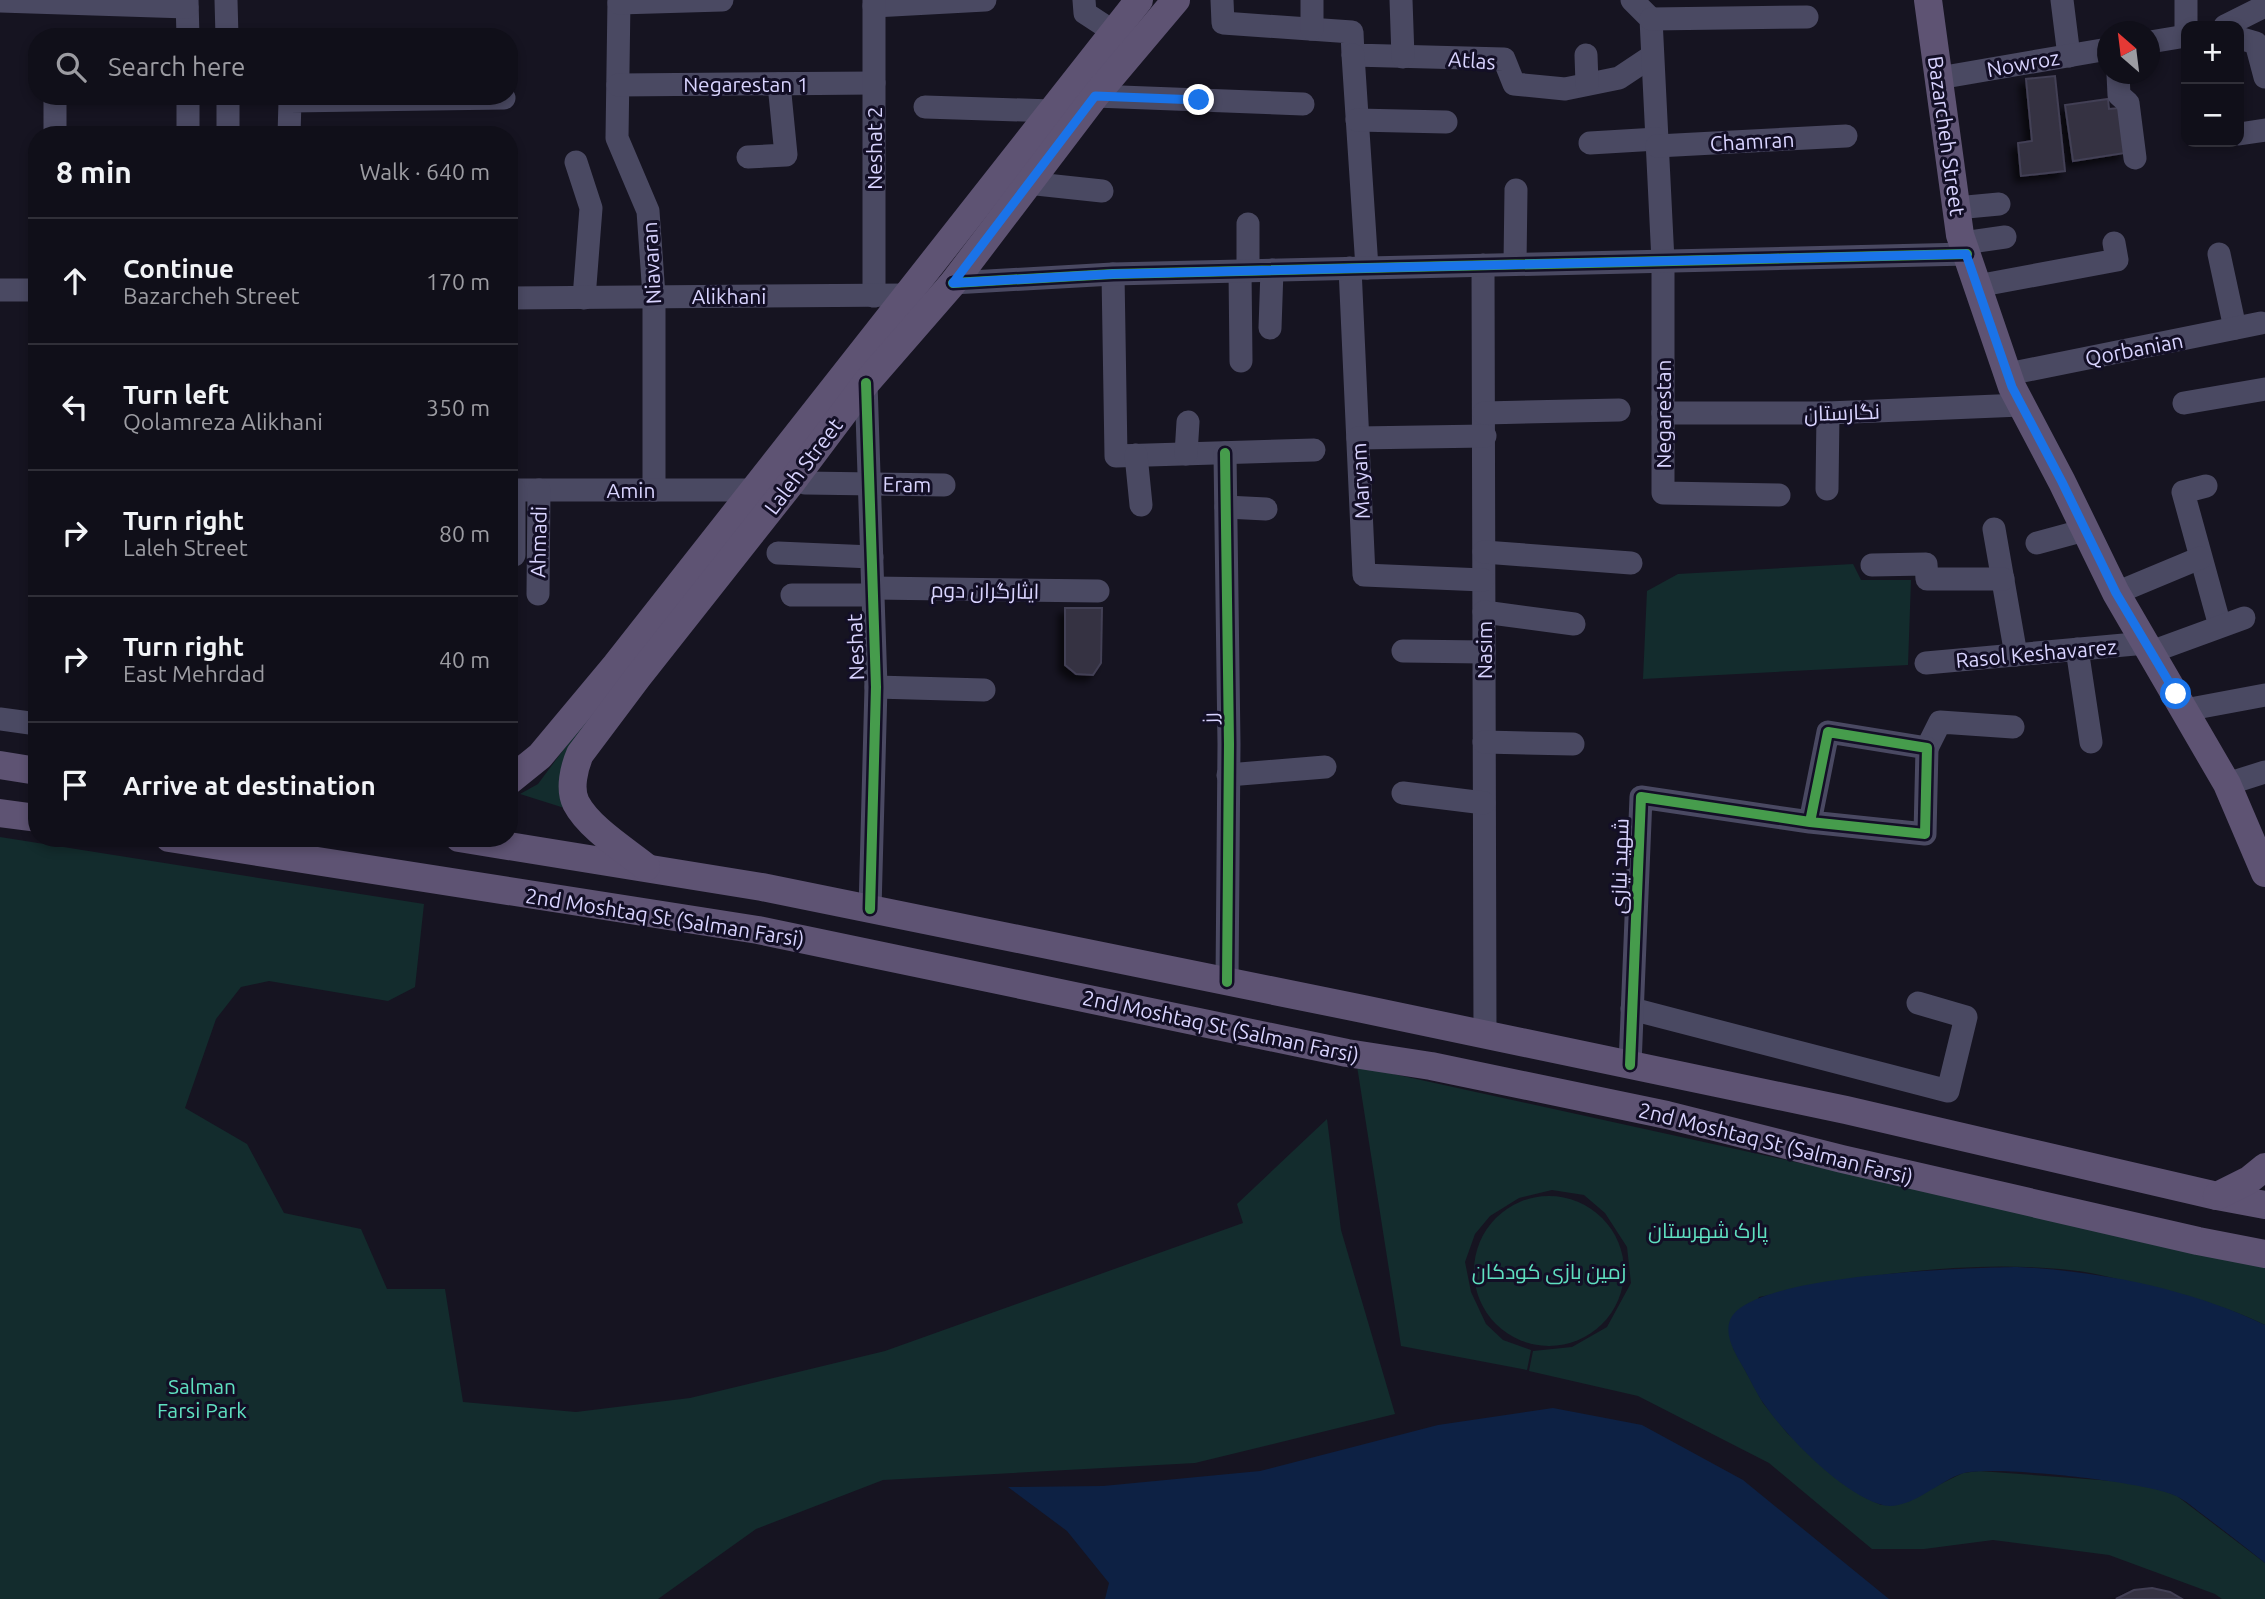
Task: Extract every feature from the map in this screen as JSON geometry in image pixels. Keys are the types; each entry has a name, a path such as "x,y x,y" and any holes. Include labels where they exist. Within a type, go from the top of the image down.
{"main road":[{"name":"Laleh Street","path":"518,773 540,756 626,671 783,493 866,383 953,283 997,202 1052,111 1139,0"},
{"name":"Laleh Street","path":"649,869 603,834 575,802 575,766 626,671 753,490 908,295 997,202 1027,183 1175,0"},
{"name":"Bazarcheh Street","path":"1928,0 1956,208 1965,248 2008,374 2116,593 2227,784 2265,873"},
{"path":"0,765 28,770"},
{"path":"0,813 28,817"},
{"name":"2nd Moshtaq St (Salman Farsi)","path":"227,847 758,930 1347,1053 1431,1066 1654,1112 1855,1163 2265,1254"},
{"name":"2nd Moshtaq St (Salman Farsi)","path":"515,847 762,887 1227,982 1846,1110 2265,1205"},
{"path":"2217,1196 2249,1180 2265,1167"}],"street":[{"path":"226,0 227,28"},
{"path":"619,2 722,0"},
{"path":"874,3 985,0"},
{"path":"1084,0 1086,13 1114,32"},
{"path":"1222,0 1223,23 1352,32 1357,120 1359,268"},
{"path":"1312,0 1312,29"},
{"path":"1401,0 1403,57"},
{"path":"1632,0 1651,19 1663,261"},
{"path":"2063,0 2069,56"},
{"path":"2186,0 2186,21"},
{"path":"0,1 187,3 188,28"},
{"name":"Niavaran","path":"619,2 617,138 648,211 654,296 654,490"},
{"name":"Neshat 2","path":"874,3 874,296"},
{"path":"2235,21 2265,6"},
{"path":"1651,19 1807,18"},
{"path":"2160,40 2181,37"},
{"path":"2244,39 2256,43 2265,77"},
{"name":"Nowroz","path":"1939,78 2097,52"},
{"name":"Atlas","path":"1353,55 1504,59 1514,84 1565,89 1619,78 1652,56"},
{"path":"1587,55 1587,84"},
{"name":"Negarestan 1","path":"618,85 874,83"},
{"path":"748,157 786,155 779,84"},
{"path":"2118,84 2119,95 2128,103 2135,158"},
{"path":"1095,96 1303,104"},
{"path":"55,105 55,126"},
{"path":"188,105 188,126"},
{"path":"228,105 228,126"},
{"path":"289,126 290,105"},
{"path":"925,107 1052,111"},
{"path":"1357,120 1446,122"},
{"path":"2244,133 2265,130"},
{"name":"Chamran","path":"1590,144 1846,136"},
{"path":"576,162 591,208 584,298"},
{"path":"1027,183 1102,191"},
{"path":"1515,264 1517,190"},
{"path":"1956,208 1999,204"},
{"path":"1241,361 1248,224"},
{"path":"953,283 1113,274 1663,261 1965,248 2004,237"},
{"path":"1978,286 2117,260 2114,243"},
{"path":"2219,254 2235,328"},
{"name":"Negarestan","path":"1663,261 1663,494 1779,495"},
{"name":"Nasim","path":"1483,265 1485,1035"},
{"name":"Maryam","path":"1359,268 1358,438 1364,575 1483,580"},
{"path":"1270,328 1272,270"},
{"path":"1113,274 1116,456 1314,450"},
{"path":"0,290 28,290"},
{"name":"Alikhani","path":"518,298 908,295"},
{"name":"Qorbanian","path":"2008,374 2261,323"},
{"name":"Neshat","path":"866,383 876,687 870,909"},
{"path":"2185,403 2265,389"},
{"name":"نگارستان","path":"1663,414 1828,413 2021,405"},
{"path":"1358,438 1619,410"},
{"path":"1827,489 1828,413"},
{"path":"1186,454 1188,422"},
{"name":"رز","path":"1225,453 1227,982"},
{"path":"1136,456 1141,505"},
{"name":"Eram","path":"805,483 944,485"},
{"path":"2206,485 2183,492 2220,626"},
{"name":"Amin","path":"518,490 753,490"},
{"name":"Ahmadi","path":"538,594 539,490"},
{"path":"1226,508 1266,509"},
{"path":"1994,528 2016,655"},
{"path":"2037,543 2085,530"},
{"path":"1484,552 1631,564"},
{"path":"778,553 872,557"},
{"path":"2116,593 2200,558"},
{"path":"1872,565 1926,564 1927,579 2003,579"},
{"name":"ایثارگران دوم","path":"792,595 1098,591"},
{"path":"1484,612 1574,624"},
{"name":"Rasol Keshavarez","path":"1926,663 2077,649 2148,647 2244,618"},
{"path":"2077,649 2091,742"},
{"path":"1404,651 1484,652"},
{"path":"876,687 984,690"},
{"path":"2185,710 2265,695"},
{"path":"0,719 28,723"},
{"path":"1810,822 1828,732 1927,748 1940,722 2013,727"},
{"path":"1484,742 1573,744"},
{"name":"شهید نیازی","path":"1630,1065 1641,797 1810,822 1925,834 1927,748"},
{"path":"1228,775 1325,766"},
{"path":"2227,784 2265,772"},
{"path":"1403,793 1484,803"},
{"path":"1632,1009 1948,1091 1966,1017 1918,1003"}],"green space":[{"path":"1853,564 1861,580 1911,580 1908,665 1643,679 1647,591 1678,574"},
{"path":"616,679 574,811 520,794 538,784"},
{"name":"Salman Farsi Park","path":"0,837 28,841 28,847 63,847 424,904 415,987 388,1001 269,981 241,987 216,1019 185,1108 247,1144 284,1213 361,1229 387,1289 445,1289 463,1402 576,1412 690,1398 885,1351 1243,1223 1237,1204 1327,1119 1341,1230 1395,1414 1195,1463 883,1480 756,1529 658,1599 0,1599"},
{"name":"پارک شهرستان","path":"1357,1066 2265,1265 2265,1325 2194,1298 2094,1274 2022,1267 1946,1268 1834,1282 1759,1297 1733,1348 1763,1403 1788,1434 1862,1496 1881,1505 1897,1505 1963,1473 1979,1471 2127,1482 2156,1488 2177,1496 2265,1563 2265,1599 2222,1599 2215,1594 2109,1555 1993,1540 1924,1549 1872,1549 1769,1463 1638,1396 1529,1371 1533,1351 1572,1347 1607,1327 1631,1283 1627,1247 1605,1213 1584,1195 1552,1190 1519,1198 1490,1216 1475,1234 1465,1262 1471,1292 1486,1324 1503,1340 1531,1350 1527,1370 1401,1346"},
{"name":"زمین بازی کودکان","path":"1549,1196 1578,1202 1602,1218 1618,1242 1624,1271 1618,1300 1602,1324 1578,1340 1549,1346 1520,1340 1496,1324 1480,1300 1474,1271 1480,1242 1496,1218 1520,1202"}],"water":[{"path":"2017,1267 2080,1273 2144,1284 2207,1301 2265,1325 2265,1563 2179,1498 2135,1485 2103,1480 2034,1473 1977,1472 1961,1474 1900,1505 1879,1504 1848,1488 1832,1476 1774,1418 1758,1395 1729,1337 1731,1318 1748,1303 1778,1292 1864,1276"},
{"path":"1553,1408 1642,1425 1743,1480 1889,1599 1105,1599 1109,1583 1067,1531 1008,1487 1103,1486 1260,1471 1438,1425"}],"building":[{"path":"2055,76 2065,171 2021,176 2018,143 2032,141 2026,79"},
{"path":"2108,99 2109,109 2119,108 2125,153 2073,161 2065,105"},
{"path":"1065,608 1102,608 1101,663 1093,675 1076,674 1065,665"},
{"path":"2152,1588 2170,1592 2182,1599 2116,1599 2134,1590"}],"cycle path":[{"path":"953,283 1113,274 1967,254"},
{"path":"866,383 876,687 870,909"},
{"path":"1225,453 1229,744 1227,982"},
{"path":"1630,1065 1641,797 1810,822 1828,732 1927,748 1925,834 1810,822"}],"route":[{"path":"1199,100 1095,96 953,283 1113,274 1966,254 2012,387 2116,593 2176,694"}]}
